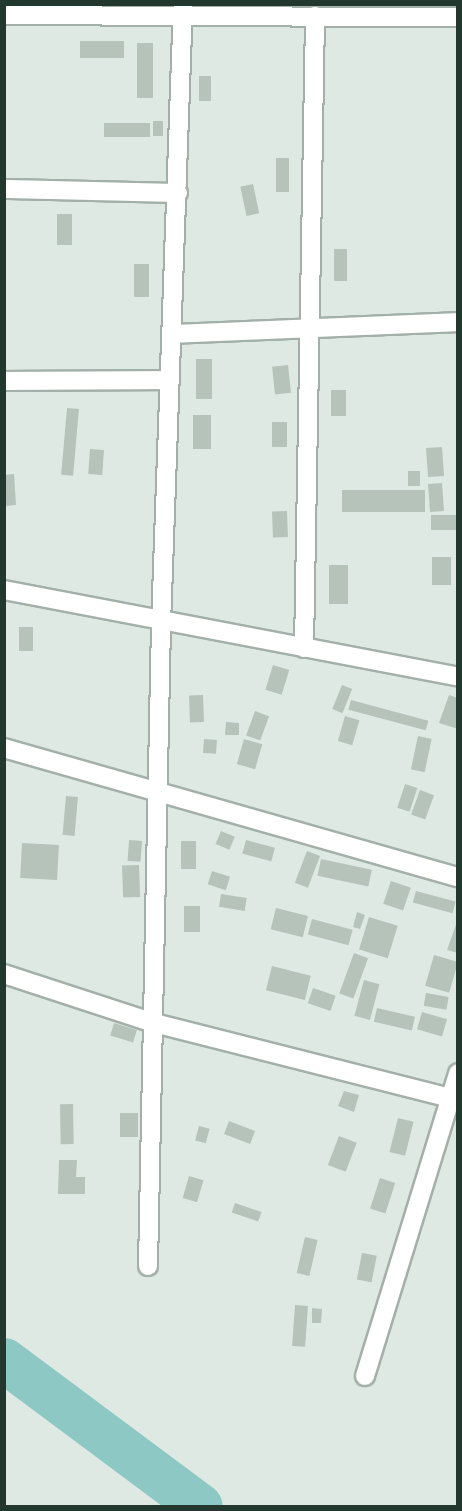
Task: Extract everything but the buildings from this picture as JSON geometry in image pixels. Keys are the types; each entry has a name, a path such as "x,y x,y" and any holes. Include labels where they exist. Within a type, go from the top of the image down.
{"street":[{"path":"148,1266 161,624 183,9"},
{"path":"4,15 183,9 315,16 458,17"},
{"path":"304,648 315,16"},
{"path":"4,189 178,193"},
{"path":"172,334 458,322"},
{"path":"4,381 170,380"},
{"path":"4,590 161,624 458,676"},
{"path":"4,748 458,877"},
{"path":"4,974 154,1023 454,1099"},
{"path":"365,1376 454,1099 458,1073"}],"waterway":[{"path":"4,1360 200,1506"}]}
